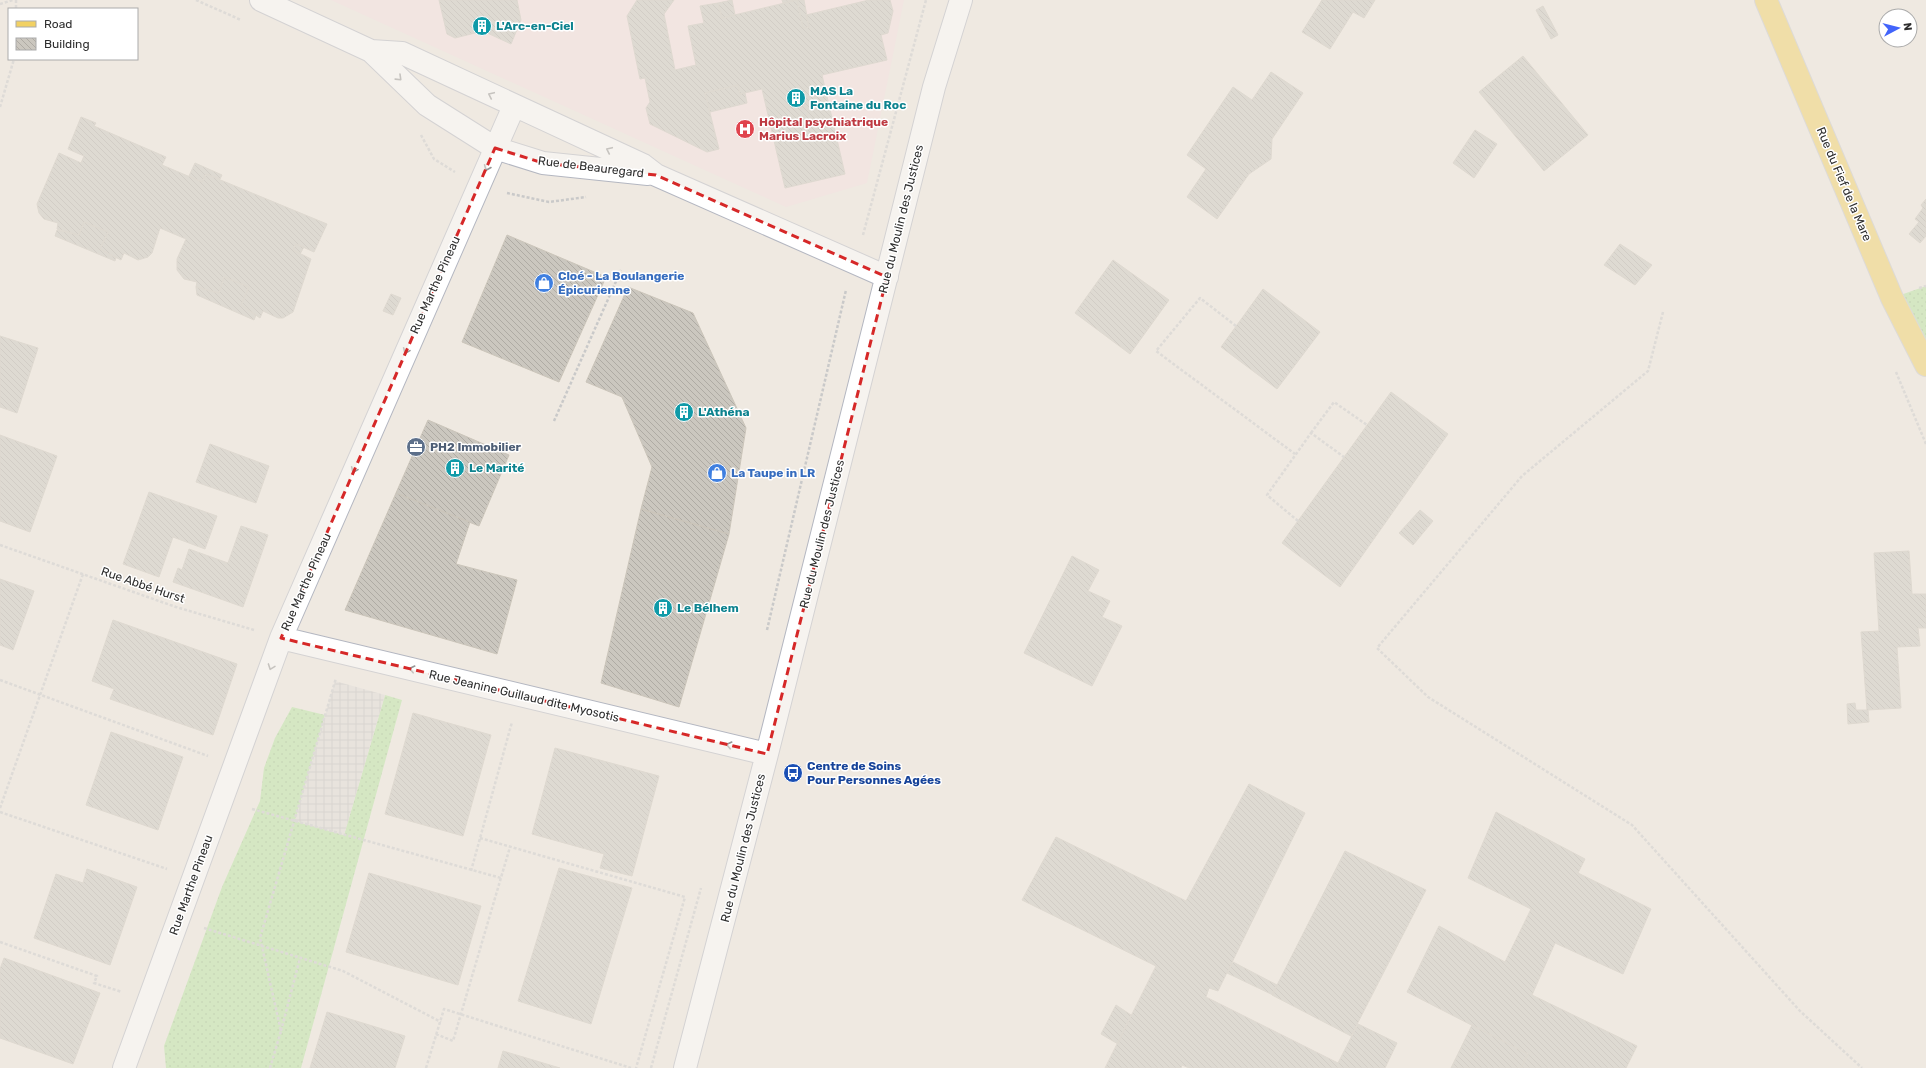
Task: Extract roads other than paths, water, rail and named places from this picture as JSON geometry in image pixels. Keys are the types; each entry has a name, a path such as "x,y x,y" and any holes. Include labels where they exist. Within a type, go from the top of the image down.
{"main road":[{"name":"Rue du Fief de la Mare","path":"1766,0 1892,298 1926,366"}],"street":[{"name":"Rue de Beauregard","path":"261,0 371,51 427,105 495,148 543,163 656,175"},
{"name":"Rue du Moulin des Justices","path":"685,1068 767,754 934,87 961,0"},
{"name":"Rue de Beauregard","path":"371,51 402,53 643,165 656,175 887,277"},
{"name":"Rue Marthe Pineau","path":"124,1068 281,638 514,106"},
{"name":"Rue Jeanine Guillaud dite Myosotis","path":"281,638 767,754"}],"place":[{"name":"L'Arc-en-Ciel","path":"482,26"},
{"name":"MAS La Fontaine du Roc","path":"796,98"},
{"name":"Hôpital psychiatrique Marius Lacroix","path":"745,129"},
{"name":"Cloé - La Boulangerie Épicurienne","path":"544,283"},
{"name":"L'Athéna","path":"684,412"},
{"name":"PH2 Immobilier","path":"416,447"},
{"name":"Le Marité","path":"455,468"},
{"name":"La Taupe in LR","path":"717,473"},
{"name":"Le Bélhem","path":"663,608"},
{"name":"Centre de Soins Pour Personnes Agées","path":"793,773"}]}
